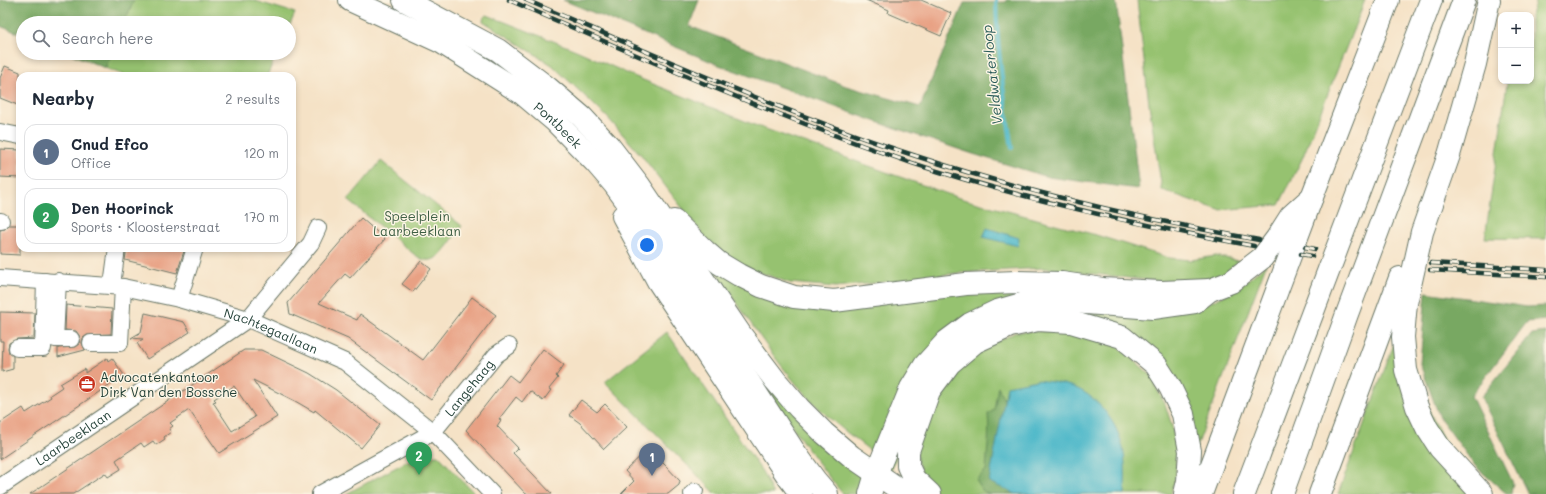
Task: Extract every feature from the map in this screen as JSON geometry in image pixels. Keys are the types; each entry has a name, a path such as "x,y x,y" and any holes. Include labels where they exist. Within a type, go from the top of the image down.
{"highway":[{"name":"Pontbeek","path":"350,0 441,42 523,94 555,121 595,162 614,184 668,258 708,317 794,451 827,494"},
{"path":"404,0 498,50 548,88 582,117 609,146 639,185 741,335 775,380 799,408 824,433 851,456 873,484 906,494"},
{"path":"1201,494 1312,197 1388,0"},
{"path":"1244,494 1431,0"},
{"path":"1282,494 1352,299 1464,0"},
{"path":"1482,494 1440,448 1427,428 1417,407 1406,370 1403,337 1406,303 1422,232 1451,147 1475,64 1489,0"},
{"path":"614,184 620,210 658,281 801,494"},
{"path":"639,185 657,200 676,222 719,263 761,286 794,297 834,301 966,284 1016,282 1062,283 1103,289 1161,292 1210,290"},
{"path":"873,484 911,388 921,371 947,341 970,324 997,311 1024,303 1059,301 1153,308 1195,302 1210,290 1231,282 1262,258 1291,216 1312,197"},
{"path":"1320,494 1412,248 1422,232"},
{"path":"930,494 914,479 908,466 908,451 929,391 950,363 975,342 1010,326 1038,320 1071,322 1122,337 1156,365 1170,387 1183,414 1190,451 1188,481 1185,494"}],"street":[{"path":"0,132 16,135"},
{"name":"Laarbeeklaan","path":"0,486 248,319 311,243 318,228"},
{"path":"91,343 120,344 118,252"},
{"path":"180,299 194,252"},
{"name":"Nachtegaallaan","path":"0,278 118,286 180,299 248,319 345,362 433,432 492,494"},
{"path":"51,281 55,339 71,338"},
{"path":"17,348 44,348 51,281"},
{"name":"Langehaag","path":"433,432 496,355 509,346"},
{"path":"320,494 433,432"}],"green space":[{"path":"0,0 134,0 127,16 16,16 16,32 0,26"},
{"path":"134,0 252,0 295,13 294,16 127,16"},
{"path":"563,0 621,0 630,4 632,0 699,0 689,26 846,86 920,107 964,3 1006,2 1006,0 1116,0 1139,189 1048,177 973,154 880,123 719,65"},
{"path":"1137,0 1365,0 1302,159 1279,205 1219,210 1162,190 1149,104"},
{"path":"1536,0 1546,0 1546,239 1485,238 1507,84 1534,84 1534,12 1532,12"},
{"path":"487,15 576,50 631,75 757,126 959,198 1096,235 1169,258 1191,260 1216,256 1239,261 1217,279 1172,283 1043,268 957,273 836,287 790,283 750,269 721,251 704,236 642,156 607,117 552,65 483,21 484,17"},
{"path":"86,60 109,60 105,68"},
{"path":"109,60 274,60 269,72 116,72 105,68"},
{"name":"Speelplein Laarbeeklaan","path":"381,161 462,226 448,246 439,256 434,259 426,260 415,255 348,200"},
{"path":"1264,265 1266,265 1196,449 1188,413 1178,388 1168,373 1135,342 1105,325 1084,318 1062,315 1040,315 998,325 959,347 943,362 925,386 918,399 891,471 886,467 910,401 925,374 940,355 964,335 989,320 1012,311 1036,307 1082,308 1131,313 1173,312 1188,309 1215,300 1228,293 1253,276"},
{"path":"713,267 769,298 1014,288 1024,296 877,456 825,414 795,383 758,334"},
{"path":"1426,292 1527,307 1546,306 1546,320 1527,322 1471,396 1513,483 1511,494 1507,494 1476,467 1440,418 1420,364"},
{"path":"1071,330 1117,345 1154,378 1156,387 1165,404 1172,426 1176,449 1176,475 1171,494 939,494 924,479 918,463 916,448 935,396 970,356 1016,332"},
{"path":"667,332 763,473 773,494 716,494 605,382"},
{"path":"1546,332 1546,494 1528,494 1481,397 1532,334"},
{"path":"1395,341 1470,494 1338,494"},
{"path":"757,375 868,477 863,494 843,494 809,451"},
{"path":"998,386 1007,407 1022,494 988,494 982,490 976,480 986,470 989,435 988,414 994,410"},
{"path":"438,455 475,494 346,494 417,456"}],"water":[{"path":"987,228 1019,238 1018,246 983,237"},
{"path":"1037,380 1059,383 1080,390 1103,408 1115,426 1122,445 1125,464 1125,494 1016,494 989,482 1007,386"}],"building":[{"path":"866,0 921,0 951,13 941,36 888,13 889,10"},
{"path":"5,66 20,72 16,72 16,104 0,98 0,78"},
{"path":"0,149 16,150 16,178 0,177"},
{"path":"361,218 385,239 350,278 345,274 319,303 357,320 360,314 423,360 472,297 496,315 431,400 348,339 290,314 288,303"},
{"path":"9,225 16,225 16,252 20,252 20,255 0,254 0,230 5,229"},
{"path":"126,252 184,252 177,273 125,260"},
{"path":"421,261 431,269 413,292 402,284"},
{"path":"66,305 112,309 111,334 87,335 83,338 82,343 85,350 58,357 58,348 75,347 79,344 80,339 76,331 65,330"},
{"path":"0,312 35,313 34,338 17,339 9,343 9,353 13,356 13,369 2,372 3,341 0,341"},
{"path":"145,313 184,322 190,332 147,359 137,343 143,339 131,338 141,332"},
{"path":"543,349 564,365 556,376 558,378 549,389 551,390 543,401 530,391 522,402 516,397 499,419 501,420 497,426 518,448 513,453 552,494 526,494 466,430 509,375 518,382"},
{"path":"244,350 261,350 309,373 336,390 380,425 361,448 315,410 314,412 253,380 277,417 219,453 189,410 170,423 173,426 169,429 171,432 164,437 165,439 156,445 153,441 144,447 141,443 116,460 121,469 108,477 105,473 73,494 30,494","holes":["234,386 255,417 232,431 213,402 216,401 214,399"]},
{"path":"107,358 108,361 112,358 124,375 0,459 0,423 23,408 26,413 51,397 50,395 62,387 60,384 85,369 85,373"},
{"path":"581,400 597,412 605,404 627,427 604,449 580,423 569,415"},
{"path":"649,448 680,481 679,485 668,494 621,494 634,481 625,471"}],"waterway":[{"name":"Veldwaterloop","path":"996,0 1001,74 1012,148"}],"railway":[{"path":"509,0 659,65 759,106 912,163 1039,200 1125,220 1254,246"},
{"path":"526,0 768,102 916,156 1001,182 1086,204 1259,240"},
{"path":"1305,247 1315,249"},
{"path":"1301,254 1312,256"},
{"path":"1431,263 1546,270"},
{"path":"1430,270 1546,277"}],"place":[{"name":"Advocatenkantoor Dirk Van den Bossche","path":"87,384"},
{"name":"Den Hoorinck","path":"419,475"},
{"name":"Cnud Efco","path":"652,476"}]}
